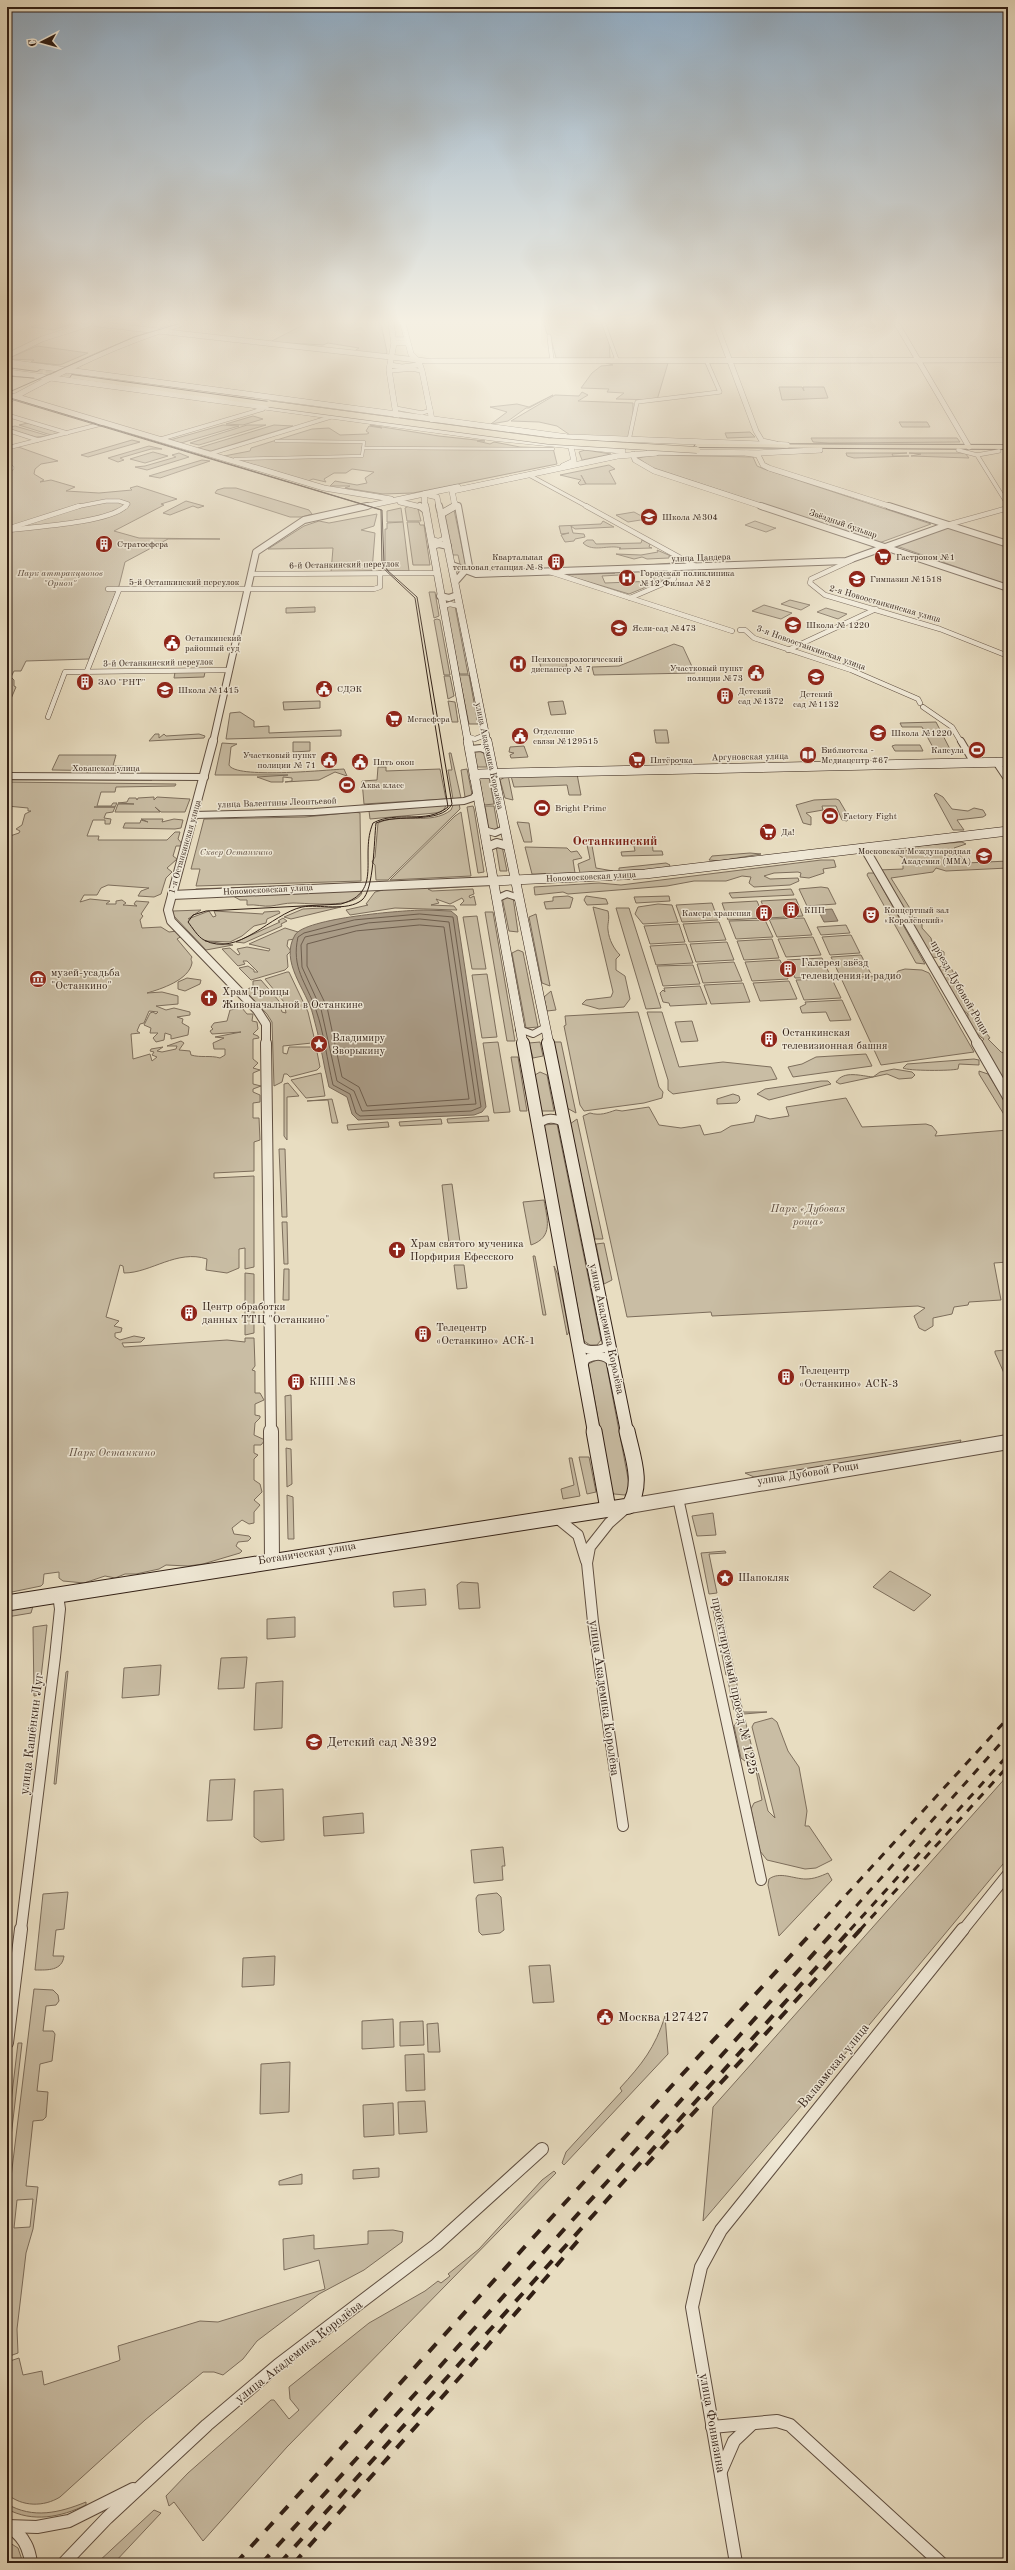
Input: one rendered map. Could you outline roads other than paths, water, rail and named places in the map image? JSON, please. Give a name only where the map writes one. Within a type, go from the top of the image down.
[{"type":"main road","points":[[543,444],[656,453],[741,453],[817,448],[1008,451]]},
{"type":"main road","points":[[424,496],[569,464],[574,459],[571,447],[572,444]]},
{"type":"main road","points":[[583,444],[619,447],[696,448],[1008,447]]},
{"type":"main road","points":[[630,451],[632,444]]},
{"type":"main road","points":[[656,444],[653,448],[657,451],[670,453]]},
{"type":"main road","points":[[776,444],[817,448]]},
{"type":"main road","points":[[441,514],[454,507],[452,491],[617,456],[630,451]]},
{"type":"main road","name":"улица Академика Королёва","points":[[424,496],[425,510],[440,596],[608,1509]]},
{"type":"main road","name":"улица Академика Королёва","points":[[441,514],[544,1028],[565,1124],[637,1480],[635,1497],[629,1506]]},
{"type":"main road","name":"Аргуновская улица","points":[[474,777],[479,774],[493,773],[1008,762]]},
{"type":"main road","name":"Новомосковская улица","points":[[493,881],[645,874],[1008,832]]},
{"type":"main road","name":"улица Дубовой Рощи","points":[[608,1509],[629,1506]]},
{"type":"main road","name":"Ботаническая улица","points":[[7,1603],[272,1560],[608,1509]]},
{"type":"street","points":[[7,448],[23,444]]},
{"type":"street","points":[[173,444],[339,494],[374,500],[377,503],[374,505]]},
{"type":"street","points":[[207,454],[241,444]]},
{"type":"street","points":[[235,459],[362,456],[364,444]]},
{"type":"street","points":[[363,449],[553,449]]},
{"type":"street","points":[[958,450],[977,455],[999,451]]},
{"type":"street","name":"Звёздный бульвар","points":[[630,451],[635,460],[654,471],[1008,588]]},
{"type":"street","points":[[741,453],[758,455],[763,465],[768,468],[1008,544]]},
{"type":"street","points":[[207,454],[337,491],[393,499],[432,495],[452,491]]},
{"type":"street","points":[[947,525],[1008,506],[977,455]]},
{"type":"street","points":[[7,463],[12,468],[7,471]]},
{"type":"street","points":[[529,475],[696,567]]},
{"type":"street","points":[[339,494],[401,502],[420,506],[425,510]]},
{"type":"street","name":"улица Академика Королёва","points":[[432,495],[437,498],[441,514]]},
{"type":"street","name":"1-я Останкинская улица","points":[[272,1560],[265,1020],[170,919],[168,913],[205,777],[258,549],[297,523],[309,519],[415,496]]},
{"type":"street","points":[[290,529],[308,521],[424,496]]},
{"type":"street","points":[[120,500],[128,504],[123,510],[92,519],[7,529],[101,501],[120,500]]},
{"type":"street","points":[[454,502],[458,506],[469,566],[455,582]]},
{"type":"street","points":[[40,519],[26,525],[50,524]]},
{"type":"street","name":"улица Цандера","points":[[452,564],[476,574],[696,567],[854,559],[947,525]]},
{"type":"street","points":[[431,539],[441,540],[446,538]]},
{"type":"street","points":[[432,546],[439,544],[448,546]]},
{"type":"street","name":"2-я Новоостанкинская улица","points":[[854,559],[809,581],[825,595],[876,609],[955,634],[1008,656]]},
{"type":"street","points":[[630,598],[674,579],[669,568]]},
{"type":"street","points":[[550,572],[731,631]]},
{"type":"street","name":"5-й Останкинский переулок","points":[[108,589],[248,590],[374,588],[380,587],[380,573]]},
{"type":"street","name":"6-й Останкинский переулок","points":[[252,574],[436,573]]},
{"type":"street","points":[[461,576],[476,574]]},
{"type":"street","points":[[87,671],[119,590]]},
{"type":"street","points":[[440,596],[449,598],[457,595]]},
{"type":"street","points":[[442,607],[450,604],[459,606]]},
{"type":"street","points":[[788,650],[876,609]]},
{"type":"street","name":"3-я Новоостанкинская улица","points":[[740,630],[745,630],[754,638],[851,670],[918,699],[922,705],[952,727],[974,762]]},
{"type":"street","name":"3-й Останкинский переулок","points":[[48,717],[65,672],[230,670]]},
{"type":"street","points":[[466,736],[475,739],[485,735]]},
{"type":"street","points":[[469,752],[471,749],[478,748],[488,751]]},
{"type":"street","points":[[996,762],[1008,780]]},
{"type":"street","name":"Хованская улица","points":[[7,776],[205,777]]},
{"type":"street","name":"улица Валентины Леонтьевой","points":[[194,815],[314,812],[376,806],[464,801],[473,798],[477,793]]},
{"type":"street","points":[[484,830],[495,833],[502,832],[504,829]]},
{"type":"street","points":[[487,847],[497,843],[508,846]]},
{"type":"street","name":"проезд Дубовой Рощи","points":[[865,849],[1008,1097]]},
{"type":"street","name":"Новомосковская улица","points":[[172,895],[493,881]]},
{"type":"street","points":[[496,899],[507,894],[519,898]]},
{"type":"street","points":[[519,1030],[533,1034],[544,1028]]},
{"type":"street","points":[[537,1126],[541,1121],[550,1119],[559,1120],[565,1124]]},
{"type":"street","points":[[577,1342],[584,1349],[595,1351],[605,1348],[608,1340]]},
{"type":"street","points":[[582,1367],[586,1359],[596,1356],[606,1357],[614,1365]]},
{"type":"street","name":"улица Дубовой Рощи","points":[[629,1506],[678,1498],[744,1484],[1008,1442]]},
{"type":"street","name":"проектируемый проезд № 1225","points":[[678,1498],[761,1880]]},
{"type":"street","name":"улица Академика Королёва","points":[[587,1570],[590,1547],[609,1524],[629,1506]]},
{"type":"street","name":"улица Академика Королёва","points":[[608,1509],[609,1524]]},
{"type":"street","name":"улица Академика Королёва","points":[[556,1517],[578,1535],[587,1570],[593,1622],[623,1826]]},
{"type":"street","name":"улица Кашёнкин Луг","points":[[7,2043],[55,1657],[60,1609],[58,1595]]},
{"type":"street","name":"Валаамская улица","points":[[694,2282],[704,2255],[721,2230],[1008,1874]]},
{"type":"street","name":"улица Академика Королёва","points":[[64,2563],[107,2518],[207,2425],[278,2365],[436,2245],[542,2149]]},
{"type":"street","name":"улица Фонвизина","points":[[694,2282],[692,2307],[736,2563]]},
{"type":"street","points":[[712,2427],[777,2421],[790,2425],[941,2563]]},
{"type":"street","points":[[720,2474],[724,2461],[734,2441],[753,2423]]},
{"type":"street","points":[[8,2527],[42,2526],[69,2521],[144,2483]]},
{"type":"street","points":[[8,2527],[21,2537],[30,2548],[31,2563]]},
{"type":"water","points":[[832,909],[838,921],[824,922],[818,910]]},
{"type":"water","points":[[426,910],[451,911],[457,916],[486,1107],[482,1112],[474,1115],[358,1120],[352,1114],[347,1097],[329,1087],[318,1033],[310,1005],[292,966],[290,955],[291,945],[295,935],[303,929],[317,924],[378,913]]},
{"type":"tram line","points":[[160,444],[381,510],[382,567],[415,598],[448,807],[439,812],[421,817],[382,819],[373,823],[369,835],[368,871],[366,882],[362,891],[354,898],[341,904],[206,911],[193,915],[188,922],[202,939],[217,944],[229,943],[242,939],[290,911],[302,907],[341,907],[356,904],[366,895],[369,886],[374,852],[376,823],[385,820],[429,817],[446,810],[452,804],[417,597],[387,570],[384,564],[382,510],[163,444]]},
{"type":"railway","points":[[814,1930],[1008,1718]]},
{"type":"railway","points":[[835,1930],[1008,1735]]},
{"type":"railway","points":[[850,1930],[1008,1755]]},
{"type":"railway","points":[[860,1930],[1008,1766]]},
{"type":"railway","points":[[236,2563],[815,1929]]},
{"type":"railway","points":[[262,2563],[836,1929]]},
{"type":"railway","points":[[280,2563],[851,1929]]},
{"type":"railway","points":[[646,2165],[861,1929]]},
{"type":"railway","points":[[294,2563],[477,2358],[582,2236]]},
{"type":"place","name":"Школа №304","points":[[649,517]]},
{"type":"place","name":"Стратосфера","points":[[104,544]]},
{"type":"place","name":"Гастроном №1","points":[[883,557]]},
{"type":"place","name":"Квартальная тепловая станция № 8","points":[[556,562]]},
{"type":"place","name":"Городская поликлиника №12 Филиал №2","points":[[627,578]]},
{"type":"place","name":"Гимназия №1518","points":[[857,579]]},
{"type":"place","name":"Школа № 1220","points":[[793,625]]},
{"type":"place","name":"Ясли-сад №473","points":[[619,628]]},
{"type":"place","name":"Останкинский районный суд","points":[[172,643]]},
{"type":"place","name":"Психоневрологический диспансер № 7","points":[[518,664]]},
{"type":"place","name":"Участковый пункт полиции №73","points":[[756,673]]},
{"type":"place","name":"Детский сад №1132","points":[[816,677]]},
{"type":"place","name":"ЗАО \"РНТ\"","points":[[85,682]]},
{"type":"place","name":"СДЭК","points":[[324,689]]},
{"type":"place","name":"Школа №1415","points":[[165,690]]},
{"type":"place","name":"Детский сад №1372","points":[[725,696]]},
{"type":"place","name":"Мегасфера","points":[[394,719]]},
{"type":"place","name":"Школа №1220","points":[[878,733]]},
{"type":"place","name":"Отделение связи №129515","points":[[520,736]]},
{"type":"place","name":"Капсула","points":[[977,750]]},
{"type":"place","name":"Библиотека - Медиацентр #67","points":[[808,755]]},
{"type":"place","name":"Участковый пункт полиции № 71","points":[[329,760]]},
{"type":"place","name":"Пятёрочка","points":[[637,760]]},
{"type":"place","name":"Пять окон","points":[[360,762]]},
{"type":"place","name":"Аква класс","points":[[347,785]]},
{"type":"place","name":"Bright Prime","points":[[542,808]]},
{"type":"place","name":"Factory Fight","points":[[830,816]]},
{"type":"place","name":"Да!","points":[[768,832]]},
{"type":"place","name":"Московская Международная Академия (ММА)","points":[[984,856]]},
{"type":"place","name":"КПП","points":[[791,910]]},
{"type":"place","name":"Камера хранения","points":[[764,913]]},
{"type":"place","name":"Концертный зал «Королёвский»","points":[[871,915]]},
{"type":"place","name":"Галерея звёзд телевидения и радио","points":[[788,969]]},
{"type":"place","name":"музей-усадьба \"Останкино\"","points":[[38,979]]},
{"type":"place","name":"Храм Троицы Живоначальной в Останкине","points":[[209,998]]},
{"type":"place","name":"Останкинская телевизионная башня","points":[[769,1039]]},
{"type":"place","name":"Владимиру Зворыкину","points":[[319,1044]]},
{"type":"place","name":"Храм святого мученика Порфирия Ефесского","points":[[397,1250]]},
{"type":"place","name":"Центр обработки данных ТТЦ \"Останкино\"","points":[[189,1313]]},
{"type":"place","name":"Телецентр «Останкино» АСК-1","points":[[423,1334]]},
{"type":"place","name":"Телецентр «Останкино» АСК-3","points":[[786,1377]]},
{"type":"place","name":"КПП №8","points":[[296,1382]]},
{"type":"place","name":"Шапокляк","points":[[725,1578]]},
{"type":"place","name":"Детский сад №392","points":[[314,1742]]},
{"type":"place","name":"Москва 127427","points":[[605,2017]]},
{"type":"district","name":"Останкинский","points":[[615,841]]},
{"type":"park label","name":"Парк аттракционов \"Орион\"","points":[[60,578]]},
{"type":"park label","name":"Сквер Останкино","points":[[236,852]]},
{"type":"park label","name":"Парк «Дубовая роща»","points":[[808,1215]]},
{"type":"park label","name":"Парк Останкино","points":[[112,1453]]}]
